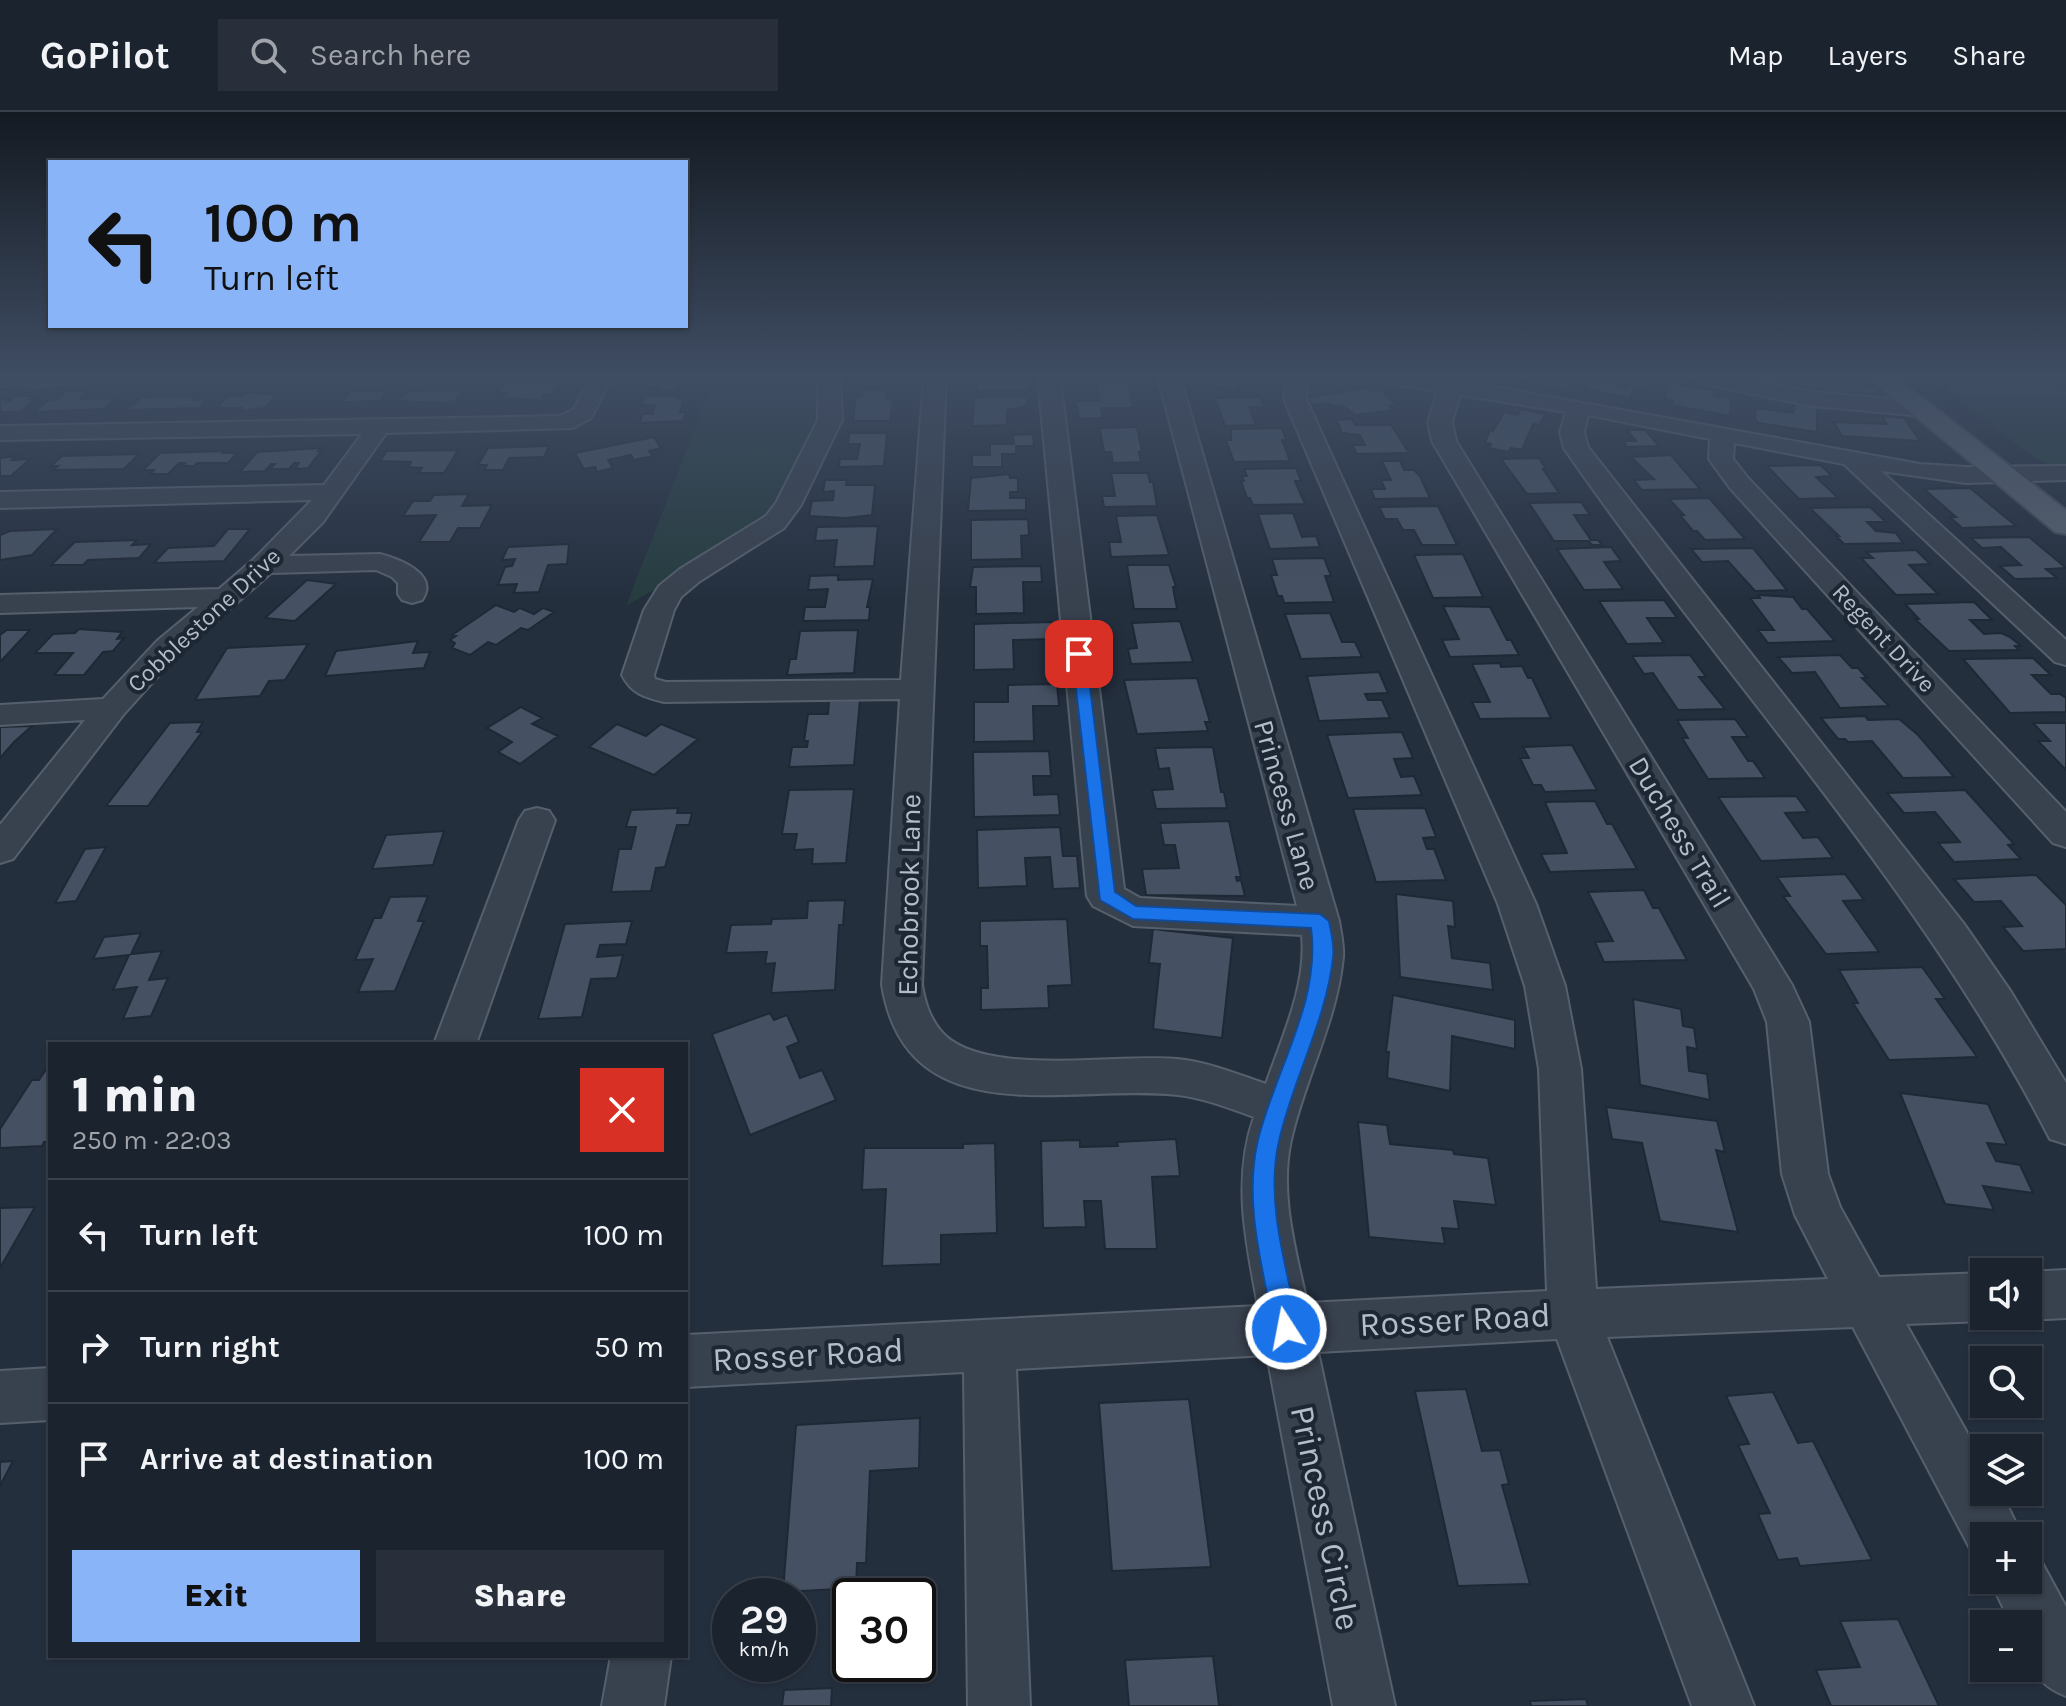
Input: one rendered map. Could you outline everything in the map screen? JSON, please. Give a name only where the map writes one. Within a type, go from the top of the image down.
[{"type":"main road","points":[[1974,451],[2066,525]]},
{"type":"main road","points":[[2021,451],[2053,474],[2066,495]]},
{"type":"street","name":"Cobblestone Drive","points":[[0,850],[112,708],[168,647],[264,565],[314,516],[361,451]]},
{"type":"street","points":[[814,451],[788,505],[775,522],[690,575],[669,592],[659,610],[638,675],[643,685],[664,692],[916,689]]},
{"type":"street","name":"Echobrook Lane","points":[[930,451],[902,985],[908,1016],[926,1044],[950,1062],[975,1074],[1007,1077],[1136,1074],[1180,1077],[1278,1107]]},
{"type":"street","points":[[1057,451],[1106,896],[1133,912],[1320,921]]},
{"type":"street","name":"Princess Lane","points":[[1190,451],[1320,921],[1324,955],[1314,1004],[1268,1141],[1264,1181],[1267,1229],[1286,1329]]},
{"type":"street","points":[[1318,451],[1517,904],[1545,986],[1560,1069],[1573,1314],[1723,1706]]},
{"type":"street","name":"Duchess Trail","points":[[1450,451],[1772,985],[1788,1022],[1805,1174],[1819,1215],[1986,1522]]},
{"type":"street","points":[[1579,451],[1950,934],[1991,991],[2032,1058],[2066,1125]]},
{"type":"street","name":"Regent Drive","points":[[1721,451],[1721,459],[1739,483],[2066,834]]},
{"type":"street","points":[[1815,451],[1920,471],[2053,474]]},
{"type":"street","points":[[1853,459],[2066,656]]},
{"type":"street","points":[[0,500],[332,492]]},
{"type":"street","points":[[264,565],[380,562],[402,571],[412,582],[412,594]]},
{"type":"street","points":[[0,604],[227,597]]},
{"type":"street","points":[[0,715],[112,708]]},
{"type":"street","points":[[456,1042],[537,820]]},
{"type":"street","points":[[2042,1295],[2066,1294]]},
{"type":"street","name":"Rosser Road","points":[[688,1361],[1573,1314],[1970,1298]]},
{"type":"street","name":"Princess Circle","points":[[1286,1329],[1364,1706]]},
{"type":"street","points":[[989,1346],[999,1706]]},
{"type":"street","points":[[0,1397],[48,1394]]},
{"type":"street","points":[[2027,1594],[2066,1666]]},
{"type":"street","points":[[633,1706],[641,1658]]},
{"type":"green space","points":[[686,451],[801,451],[764,526],[626,606]]},
{"type":"green space","points":[[2026,451],[2066,451],[2066,465],[2049,464]]},
{"type":"building","points":[[321,451],[308,468],[295,469],[299,463],[294,463],[289,469],[270,469],[275,464],[271,464],[265,471],[240,472],[257,452]]},
{"type":"building","points":[[387,451],[457,451],[444,473],[419,473],[422,468],[408,467],[411,462],[380,461]]},
{"type":"building","points":[[486,451],[547,451],[544,457],[509,458],[503,470],[484,470],[487,465],[478,465]]},
{"type":"building","points":[[649,451],[653,456],[634,460],[631,455],[608,460],[613,468],[597,472],[595,467],[584,469],[575,453]]},
{"type":"building","points":[[859,451],[885,451],[884,466],[839,467],[840,459],[857,459]]},
{"type":"building","points":[[990,451],[1016,451],[1016,454],[1002,454],[1002,467],[972,467],[972,455],[990,455]]},
{"type":"building","points":[[1142,451],[1139,452],[1141,462],[1113,463],[1111,452],[1104,452]]},
{"type":"building","points":[[1230,451],[1286,451],[1290,461],[1234,462]]},
{"type":"building","points":[[1356,451],[1409,453],[1357,454]]},
{"type":"building","points":[[160,453],[237,453],[228,463],[182,466],[185,463],[179,463],[168,474],[150,474],[154,470],[143,470]]},
{"type":"building","points":[[139,454],[124,469],[53,470],[58,466],[51,466],[62,456]]},
{"type":"building","points":[[1671,455],[1700,489],[1642,490],[1634,480],[1654,479],[1631,457]]},
{"type":"building","points":[[16,456],[12,460],[30,459],[11,476],[0,476],[0,458]]},
{"type":"building","points":[[1539,458],[1559,493],[1527,494],[1501,459]]},
{"type":"building","points":[[1382,461],[1400,461],[1404,470],[1414,470],[1430,498],[1375,499],[1371,489],[1385,489],[1381,480],[1391,480]]},
{"type":"building","points":[[1820,465],[1832,476],[1816,477],[1838,498],[1799,499],[1767,466]]},
{"type":"building","points":[[1296,468],[1301,481],[1295,481],[1305,504],[1253,505],[1247,498],[1241,481],[1244,481],[1242,476],[1247,476],[1244,469]]},
{"type":"building","points":[[1111,473],[1148,473],[1150,482],[1153,482],[1157,506],[1104,507],[1102,496],[1115,496]]},
{"type":"building","points":[[1009,474],[1010,478],[1018,478],[1018,492],[1010,492],[1010,498],[1026,498],[1026,510],[968,511],[971,478]]},
{"type":"building","points":[[825,480],[847,480],[846,485],[875,485],[872,515],[846,518],[809,516],[812,501],[833,500],[834,491],[823,492]]},
{"type":"building","points":[[1970,488],[2016,526],[1962,528],[1950,517],[1956,517],[1924,489]]},
{"type":"building","points":[[469,494],[462,506],[492,505],[480,528],[458,528],[450,542],[419,542],[436,515],[403,516],[413,501],[430,501],[434,495]]},
{"type":"building","points":[[1709,498],[1745,539],[1705,540],[1693,531],[1669,499]]},
{"type":"building","points":[[1581,502],[1590,515],[1574,515],[1591,540],[1598,540],[1602,545],[1592,545],[1589,541],[1554,541],[1529,503]]},
{"type":"building","points":[[1438,506],[1457,545],[1422,545],[1414,530],[1403,530],[1397,519],[1385,519],[1379,507]]},
{"type":"building","points":[[1870,507],[1886,522],[1867,522],[1876,531],[1896,533],[1903,543],[1844,544],[1810,508]]},
{"type":"building","points":[[1293,513],[1302,537],[1316,536],[1320,547],[1270,549],[1258,514]]},
{"type":"building","points":[[1157,515],[1169,555],[1111,557],[1109,542],[1121,542],[1116,516]]},
{"type":"building","points":[[1028,519],[1029,535],[1021,536],[1022,559],[971,560],[971,520]]},
{"type":"building","points":[[878,526],[874,566],[834,567],[837,540],[815,541],[817,527]]},
{"type":"building","points":[[57,529],[32,555],[0,560],[0,535],[10,531]]},
{"type":"building","points":[[228,529],[250,529],[224,561],[154,563],[168,548],[214,546]]},
{"type":"building","points":[[2029,537],[2066,568],[2046,569],[2057,578],[2015,579],[2000,566],[2021,565],[2001,547],[1982,548],[1971,538]]},
{"type":"building","points":[[137,540],[132,545],[151,544],[139,558],[88,560],[83,565],[51,565],[75,542]]},
{"type":"building","points":[[569,544],[567,564],[548,565],[539,592],[514,593],[517,584],[498,585],[505,567],[512,566],[515,559],[502,560],[508,547]]},
{"type":"building","points":[[1611,547],[1621,561],[1604,562],[1623,589],[1584,590],[1557,549]]},
{"type":"building","points":[[1753,548],[1787,590],[1755,591],[1728,561],[1702,562],[1691,549]]},
{"type":"building","points":[[1916,550],[1930,564],[1909,565],[1938,594],[1896,595],[1861,558],[1873,558],[1866,552]]},
{"type":"building","points":[[1463,554],[1483,597],[1433,598],[1414,555]]},
{"type":"building","points":[[1324,558],[1331,576],[1325,576],[1334,602],[1284,603],[1282,596],[1278,596],[1271,575],[1277,575],[1272,559]]},
{"type":"building","points":[[1127,565],[1169,565],[1176,587],[1173,587],[1177,609],[1134,609]]},
{"type":"building","points":[[1041,566],[1042,582],[1023,582],[1024,613],[976,614],[976,587],[970,587],[973,567]]},
{"type":"building","points":[[838,575],[838,580],[873,579],[867,607],[870,607],[869,620],[803,621],[805,607],[825,607],[828,589],[808,590],[810,576]]},
{"type":"building","points":[[307,580],[336,584],[295,621],[265,618]]},
{"type":"building","points":[[1758,595],[1793,597],[1835,641],[1768,643],[1758,630],[1774,630],[1750,598],[1760,598]]},
{"type":"building","points":[[1664,600],[1677,618],[1647,618],[1664,643],[1627,644],[1599,601]]},
{"type":"building","points":[[1974,602],[1992,620],[1970,620],[1984,634],[2001,633],[2010,637],[2021,646],[2015,646],[2019,650],[1949,651],[1915,619],[1919,619],[1905,604]]},
{"type":"building","points":[[496,605],[514,612],[520,608],[534,614],[543,608],[554,612],[528,630],[521,628],[496,645],[488,642],[470,655],[452,648],[455,643],[450,640],[456,636],[452,635]]},
{"type":"building","points":[[1443,606],[1490,607],[1507,640],[1511,640],[1519,655],[1450,657],[1442,640],[1459,639]]},
{"type":"building","points":[[1330,613],[1342,642],[1355,642],[1362,657],[1301,659],[1285,614]]},
{"type":"building","points":[[1180,621],[1193,662],[1131,664],[1128,649],[1137,648],[1132,623]]},
{"type":"building","points":[[1052,622],[1054,639],[1013,640],[1014,669],[974,670],[974,624]]},
{"type":"building","points":[[79,629],[122,632],[117,639],[124,638],[113,651],[103,652],[84,675],[54,675],[73,653],[35,653],[53,634],[75,633]]},
{"type":"building","points":[[7,630],[30,630],[0,662],[0,635]]},
{"type":"building","points":[[858,630],[854,673],[787,675],[790,659],[796,659],[800,631]]},
{"type":"building","points":[[418,641],[413,653],[430,652],[424,668],[325,676],[336,651]]},
{"type":"building","points":[[308,644],[285,680],[269,681],[260,696],[195,700],[227,648]]},
{"type":"building","points":[[1690,655],[1706,677],[1699,677],[1725,709],[1678,710],[1653,673],[1644,674],[1632,656]]},
{"type":"building","points":[[1840,655],[1852,668],[1858,668],[1867,678],[1862,678],[1889,706],[1840,708],[1815,672],[1792,673],[1778,657]]},
{"type":"building","points":[[2033,658],[2051,675],[2032,675],[2051,694],[2066,698],[2066,712],[2010,713],[1963,659]]},
{"type":"building","points":[[1500,663],[1501,667],[1522,666],[1528,678],[1532,678],[1551,718],[1480,719],[1472,702],[1490,702],[1472,664]]},
{"type":"building","points":[[1379,672],[1388,693],[1365,694],[1368,700],[1382,700],[1390,718],[1319,721],[1307,676]]},
{"type":"building","points":[[1197,678],[1210,722],[1205,722],[1208,731],[1137,734],[1124,680]]},
{"type":"building","points":[[1057,684],[1059,706],[1033,706],[1034,741],[974,742],[974,702],[1008,702],[1008,685]]},
{"type":"building","points":[[860,700],[854,765],[789,767],[792,747],[807,747],[808,741],[804,741],[808,714],[828,714],[829,701]]},
{"type":"building","points":[[521,707],[542,718],[532,724],[558,736],[520,764],[498,752],[512,742],[487,728]]},
{"type":"building","points":[[1865,716],[1868,720],[1899,719],[1918,735],[1954,777],[1903,778],[1872,741],[1848,742],[1838,739],[1821,718]]},
{"type":"building","points":[[1735,719],[1748,737],[1732,737],[1748,761],[1753,761],[1765,778],[1708,779],[1682,738],[1688,738],[1677,720]]},
{"type":"building","points":[[203,722],[197,732],[202,732],[148,806],[106,806],[170,723]]},
{"type":"building","points":[[2033,723],[2066,723],[2066,770],[2038,741],[2050,741]]},
{"type":"building","points":[[617,724],[646,736],[661,724],[698,739],[654,775],[589,747]]},
{"type":"building","points":[[32,726],[14,742],[0,758],[0,727]]},
{"type":"building","points":[[1402,732],[1413,758],[1394,759],[1401,777],[1414,776],[1422,795],[1348,798],[1327,735]]},
{"type":"building","points":[[1572,745],[1597,790],[1545,792],[1541,785],[1533,785],[1520,758],[1529,758],[1523,747]]},
{"type":"building","points":[[1213,747],[1227,808],[1156,809],[1152,790],[1173,789],[1169,768],[1159,769],[1155,748]]},
{"type":"building","points":[[1049,751],[1051,776],[1033,776],[1034,795],[1058,794],[1060,815],[974,817],[973,752]]},
{"type":"building","points":[[854,789],[846,863],[812,864],[813,849],[794,850],[797,834],[782,834],[789,790]]},
{"type":"building","points":[[1965,790],[2014,844],[2008,845],[2021,859],[1954,862],[1938,843],[1960,842],[1935,812],[1904,813],[1887,793]]},
{"type":"building","points":[[1796,796],[1808,812],[1785,813],[1803,838],[1818,837],[1833,858],[1761,861],[1718,797]]},
{"type":"building","points":[[1595,801],[1637,869],[1550,872],[1541,854],[1567,853],[1545,802]]},
{"type":"building","points":[[678,808],[677,813],[692,813],[689,825],[677,825],[665,867],[656,868],[651,891],[611,892],[619,849],[631,849],[636,827],[626,827],[631,810]]},
{"type":"building","points":[[1425,808],[1436,837],[1423,838],[1427,849],[1434,849],[1446,880],[1376,882],[1353,809]]},
{"type":"building","points":[[1229,821],[1241,877],[1236,877],[1237,881],[1241,880],[1245,896],[1146,895],[1142,869],[1179,868],[1175,845],[1164,845],[1160,823]]},
{"type":"building","points":[[1060,827],[1063,856],[1077,856],[1080,888],[1053,889],[1050,857],[1025,858],[1027,886],[978,888],[977,830]]},
{"type":"building","points":[[444,831],[433,865],[372,869],[386,835]]},
{"type":"building","points":[[106,847],[76,901],[55,903],[85,849]]},
{"type":"building","points":[[1845,874],[1864,900],[1843,901],[1879,952],[1826,954],[1783,896],[1790,896],[1777,877]]},
{"type":"building","points":[[2036,875],[2066,905],[2066,949],[2023,951],[2003,927],[2022,926],[2001,901],[1974,902],[1954,879]]},
{"type":"building","points":[[1644,890],[1653,908],[1659,908],[1687,960],[1604,962],[1595,942],[1613,941],[1588,892]]},
{"type":"building","points":[[1396,894],[1453,901],[1455,927],[1448,926],[1452,958],[1490,963],[1493,990],[1400,977]]},
{"type":"building","points":[[428,896],[418,921],[424,921],[395,991],[358,992],[373,959],[355,960],[374,918],[381,918],[390,897]]},
{"type":"building","points":[[845,900],[843,925],[839,925],[835,990],[771,993],[775,963],[765,964],[767,952],[726,953],[731,925],[771,924],[772,919],[807,918],[808,901]]},
{"type":"building","points":[[1067,919],[1072,985],[1048,986],[1049,1008],[981,1010],[981,988],[988,988],[987,946],[980,946],[980,921]]},
{"type":"building","points":[[632,921],[626,944],[600,945],[597,957],[623,955],[617,978],[591,979],[582,1017],[538,1019],[565,924]]},
{"type":"building","points":[[1153,929],[1233,938],[1222,1038],[1153,1029],[1160,964],[1149,963]]},
{"type":"building","points":[[141,933],[131,954],[162,951],[149,980],[168,978],[151,1016],[123,1019],[137,987],[113,990],[129,955],[93,959],[104,937]]},
{"type":"building","points":[[1922,967],[1945,999],[1936,999],[1977,1057],[1889,1060],[1853,1003],[1858,1003],[1839,970]]},
{"type":"building","points":[[1393,995],[1515,1020],[1515,1049],[1452,1036],[1450,1091],[1387,1078],[1389,1052],[1386,1052]]},
{"type":"building","points":[[1633,999],[1681,1009],[1683,1026],[1694,1028],[1697,1049],[1687,1047],[1689,1071],[1707,1074],[1710,1100],[1640,1085]]},
{"type":"building","points":[[770,1013],[774,1020],[787,1015],[799,1042],[787,1047],[800,1078],[822,1070],[836,1100],[750,1135],[712,1034]]},
{"type":"building","points":[[48,1066],[48,1142],[42,1146],[0,1148],[0,1129],[32,1080],[39,1080]]},
{"type":"building","points":[[1900,1093],[1988,1104],[2007,1145],[1987,1143],[1996,1161],[2020,1165],[2033,1193],[1983,1186],[1994,1210],[1945,1204]]},
{"type":"building","points":[[1606,1107],[1717,1121],[1725,1152],[1716,1150],[1738,1232],[1660,1221],[1642,1143],[1612,1139]]},
{"type":"building","points":[[1358,1122],[1387,1125],[1390,1144],[1453,1150],[1454,1154],[1488,1158],[1496,1205],[1454,1201],[1459,1229],[1442,1228],[1445,1244],[1369,1237]]},
{"type":"building","points":[[1176,1139],[1180,1176],[1152,1177],[1157,1249],[1105,1249],[1101,1201],[1084,1201],[1086,1227],[1043,1228],[1041,1141],[1080,1140],[1080,1147]]},
{"type":"building","points":[[995,1143],[997,1233],[941,1235],[941,1264],[882,1266],[886,1189],[862,1190],[864,1148],[963,1148],[963,1144]]},
{"type":"building","points":[[35,1207],[0,1268],[0,1208]]},
{"type":"building","points":[[1466,1389],[1482,1451],[1500,1450],[1509,1484],[1502,1485],[1530,1584],[1458,1586],[1415,1391]]},
{"type":"building","points":[[1773,1392],[1798,1443],[1813,1441],[1872,1560],[1800,1566],[1797,1558],[1778,1560],[1758,1514],[1770,1513],[1738,1445],[1749,1444],[1726,1396]]},
{"type":"building","points":[[1189,1399],[1211,1567],[1112,1571],[1099,1403]]},
{"type":"building","points":[[920,1418],[919,1468],[870,1471],[866,1563],[857,1563],[856,1578],[832,1578],[832,1589],[816,1590],[816,1578],[784,1578],[796,1425]]},
{"type":"building","points":[[13,1461],[0,1486],[0,1462]]},
{"type":"building","points":[[1898,1619],[1939,1706],[1831,1706],[1816,1670],[1860,1667],[1840,1621]]},
{"type":"building","points":[[1213,1656],[1219,1705],[1232,1706],[1129,1706],[1125,1660]]},
{"type":"building","points":[[832,1688],[831,1706],[782,1706],[784,1690]]},
{"type":"building","points":[[1586,1699],[1588,1706],[1531,1706],[1530,1701]]},
{"type":"route","points":[[1079,654],[1106,896],[1133,912],[1320,921],[1324,955],[1314,1004],[1268,1141],[1264,1181],[1267,1229],[1286,1329]]}]
